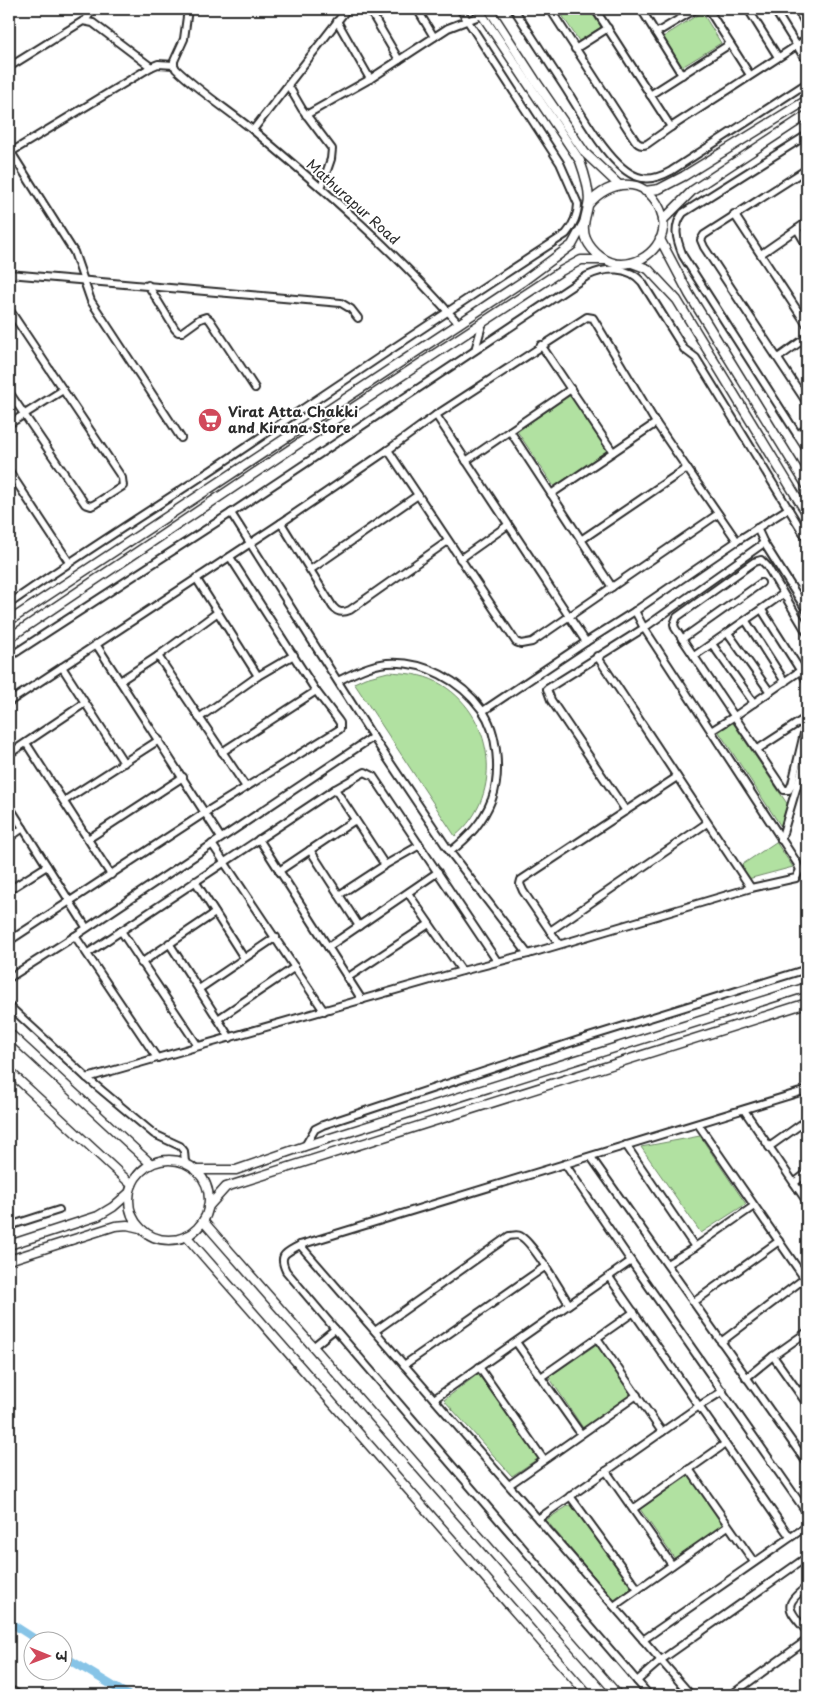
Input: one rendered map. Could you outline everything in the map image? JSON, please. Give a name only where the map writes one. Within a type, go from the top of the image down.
[{"type":"street","points":[[85,21],[93,9]]},
{"type":"street","points":[[181,438],[91,301],[74,252],[11,156],[151,67],[158,64],[174,65],[175,56],[184,39],[188,9]]},
{"type":"street","points":[[253,130],[348,9]]},
{"type":"street","points":[[369,9],[399,60]]},
{"type":"street","points":[[417,9],[434,37]]},
{"type":"street","points":[[9,604],[69,562],[566,234],[573,224],[578,210],[576,199],[560,163],[460,9]]},
{"type":"street","points":[[489,9],[585,153],[619,185]]},
{"type":"street","points":[[514,9],[609,154],[631,174],[641,178],[653,177],[671,171],[807,83]]},
{"type":"street","points":[[550,9],[637,143],[648,144],[671,127],[807,39]]},
{"type":"street","points":[[595,9],[671,127]]},
{"type":"street","points":[[641,9],[682,74]]},
{"type":"street","points":[[656,33],[696,9]]},
{"type":"street","points":[[708,9],[750,75]]},
{"type":"street","points":[[748,9],[778,57]]},
{"type":"street","points":[[774,9],[807,62]]},
{"type":"street","points":[[797,9],[807,26]]},
{"type":"street","points":[[9,621],[522,282],[572,245],[584,223],[589,204],[585,176],[580,161],[480,12],[468,21],[448,28],[370,79],[306,115]]},
{"type":"street","points":[[9,67],[80,22],[85,21],[93,23],[151,67]]},
{"type":"street","points":[[338,21],[370,79]]},
{"type":"street","points":[[575,49],[608,28]]},
{"type":"street","points":[[650,95],[730,44]]},
{"type":"street","name":"Mathurapur Road","points":[[174,65],[180,72],[253,130],[321,188],[408,269],[460,324]]},
{"type":"street","points":[[288,85],[306,115],[332,149],[331,159],[321,188]]},
{"type":"street","points":[[645,191],[659,189],[684,176],[807,100]]},
{"type":"street","points":[[663,220],[693,190],[807,115]]},
{"type":"street","points":[[807,135],[683,214],[677,221],[676,227],[677,239],[683,256],[807,450]]},
{"type":"street","points":[[807,168],[734,214],[702,237],[702,244],[807,403]]},
{"type":"street","points":[[9,638],[561,271],[581,260],[605,260],[618,264],[632,263],[644,258],[654,250],[660,239],[663,220],[660,209],[654,199],[645,191],[633,186],[619,185],[607,188],[589,204]]},
{"type":"street","points":[[734,214],[807,325]]},
{"type":"street","points":[[761,254],[807,222]]},
{"type":"street","points":[[584,223],[586,238],[593,250],[605,260]]},
{"type":"street","points":[[797,229],[807,246]]},
{"type":"street","points":[[660,239],[689,294],[807,486]]},
{"type":"street","points":[[632,263],[648,269],[677,300],[807,514]]},
{"type":"street","points":[[9,657],[232,513],[475,350],[597,271],[627,271],[636,274],[684,349],[696,358],[807,539]]},
{"type":"street","points":[[9,274],[341,303],[358,318]]},
{"type":"street","points":[[148,285],[174,329],[178,332],[182,332],[200,319],[206,318],[210,320],[255,388]]},
{"type":"street","points":[[9,309],[122,478],[123,486],[95,504],[88,506],[82,500],[9,392]]},
{"type":"street","points":[[9,702],[250,544],[436,415],[587,317],[593,318],[656,423],[737,541]]},
{"type":"street","points":[[475,350],[483,322]]},
{"type":"street","points":[[778,358],[807,337]]},
{"type":"street","points":[[541,346],[614,452]]},
{"type":"street","points":[[466,461],[571,389]]},
{"type":"street","points":[[9,424],[63,390]]},
{"type":"street","points":[[436,415],[586,642]]},
{"type":"street","points":[[551,494],[656,423]]},
{"type":"street","points":[[797,435],[807,428]]},
{"type":"street","points":[[510,431],[612,587]]},
{"type":"street","points":[[388,450],[516,642],[521,644],[532,642],[718,514]]},
{"type":"street","points":[[581,540],[687,468]]},
{"type":"street","points":[[9,471],[69,562]]},
{"type":"street","points":[[310,570],[418,495]]},
{"type":"street","points":[[483,711],[789,508]]},
{"type":"street","points":[[232,513],[373,737],[450,852],[528,954]]},
{"type":"street","points":[[281,523],[333,607],[336,611],[344,613],[448,541]]},
{"type":"street","points":[[460,559],[508,525]]},
{"type":"street","points":[[757,528],[764,543],[807,611]]},
{"type":"street","points":[[626,811],[551,700],[547,692],[550,686],[644,628],[764,543]]},
{"type":"street","points":[[9,941],[206,812],[340,729],[340,723],[316,691],[230,557]]},
{"type":"street","points":[[807,632],[767,566],[761,560],[758,560],[675,620],[675,628],[682,639],[784,790],[789,790],[792,784],[807,721]]},
{"type":"street","points":[[196,578],[258,676]]},
{"type":"street","points":[[682,639],[761,583]]},
{"type":"street","points":[[694,656],[783,594]]},
{"type":"street","points":[[762,610],[804,668],[807,682]]},
{"type":"street","points":[[87,1078],[528,954],[751,888],[796,878],[800,870],[634,611]]},
{"type":"street","points":[[120,681],[218,612]]},
{"type":"street","points":[[746,621],[785,682]]},
{"type":"street","points":[[728,633],[770,692]]},
{"type":"street","points":[[96,644],[221,838]]},
{"type":"street","points":[[712,644],[754,703]]},
{"type":"street","points":[[199,718],[258,676],[294,655]]},
{"type":"street","points":[[158,656],[246,788]]},
{"type":"street","points":[[597,656],[751,888]]},
{"type":"street","points":[[338,681],[361,669],[388,663],[415,665],[440,673],[463,688],[483,711],[491,730],[496,752],[497,775],[492,798],[478,825],[468,837],[450,852]]},
{"type":"street","points":[[62,667],[124,763]]},
{"type":"street","points":[[711,731],[804,668]]},
{"type":"street","points":[[222,752],[316,691]]},
{"type":"street","points":[[9,754],[85,703]]},
{"type":"street","points":[[758,749],[807,717]]},
{"type":"street","points":[[10,975],[75,936],[373,737]]},
{"type":"street","points":[[64,801],[159,740]]},
{"type":"street","points":[[26,743],[111,875]]},
{"type":"street","points":[[781,840],[807,752]]},
{"type":"street","points":[[88,953],[335,789],[361,774],[369,773],[373,776],[420,845],[497,962]]},
{"type":"street","points":[[88,839],[183,777]]},
{"type":"street","points":[[559,944],[523,891],[520,884],[521,880],[677,777]]},
{"type":"street","points":[[335,789],[385,865]]},
{"type":"street","points":[[9,806],[86,927]]},
{"type":"street","points":[[279,870],[355,820]]},
{"type":"street","points":[[550,932],[707,823]]},
{"type":"street","points":[[9,838],[23,828]]},
{"type":"street","points":[[259,839],[362,1000]]},
{"type":"street","points":[[212,844],[324,1011]]},
{"type":"street","points":[[339,895],[420,845]]},
{"type":"street","points":[[310,850],[359,926]]},
{"type":"street","points":[[9,890],[47,866]]},
{"type":"street","points":[[328,947],[438,872]]},
{"type":"street","points":[[195,881],[244,958]]},
{"type":"street","points":[[408,893],[462,971]]},
{"type":"street","points":[[141,963],[215,913]]},
{"type":"street","points":[[347,978],[429,924]]},
{"type":"street","points":[[121,931],[198,1046]]},
{"type":"street","points":[[75,936],[156,1058]]},
{"type":"street","points":[[199,989],[276,937]]},
{"type":"street","points":[[169,943],[230,1038]]},
{"type":"street","points":[[218,1019],[295,967]]},
{"type":"street","points":[[305,1146],[315,1129],[323,1125],[579,1040],[807,969]]},
{"type":"street","points":[[195,1170],[236,1170],[305,1146],[807,987]]},
{"type":"street","points":[[9,1071],[130,1189],[129,1206],[133,1218],[140,1228],[161,1240],[174,1240],[196,1230],[203,1221],[208,1207],[226,1187],[807,1003]]},
{"type":"street","points":[[9,1006],[87,1078],[154,1134],[180,1146],[184,1151],[185,1163]]},
{"type":"street","points":[[9,1033],[151,1164]]},
{"type":"street","points":[[649,1695],[334,1329],[286,1271],[282,1262],[285,1254],[300,1245],[807,1090]]},
{"type":"street","points":[[744,1110],[807,1202]]},
{"type":"street","points":[[769,1147],[807,1120]]},
{"type":"street","points":[[698,1124],[806,1280],[721,1342]]},
{"type":"street","points":[[626,1146],[696,1247]]},
{"type":"street","points":[[591,1157],[807,1463]]},
{"type":"street","points":[[9,1245],[98,1216],[112,1207],[130,1189],[136,1177],[151,1164],[168,1160],[185,1163],[195,1170],[206,1187],[208,1207]]},
{"type":"street","points":[[565,1164],[807,1513]]},
{"type":"street","points":[[794,1182],[807,1173]]},
{"type":"street","points":[[667,1264],[696,1247],[754,1206]]},
{"type":"street","points":[[9,1226],[59,1210]]},
{"type":"street","points":[[203,1221],[618,1695]]},
{"type":"street","points":[[9,1260],[115,1226],[127,1225],[140,1228]]},
{"type":"street","points":[[375,1331],[509,1236],[515,1235],[522,1237],[546,1266],[569,1304]]},
{"type":"street","points":[[186,1236],[588,1695]]},
{"type":"street","points":[[694,1302],[779,1241]]},
{"type":"street","points":[[300,1245],[692,1695]]},
{"type":"street","points":[[434,1399],[631,1261]]},
{"type":"street","points":[[404,1365],[546,1266]]},
{"type":"street","points":[[609,1277],[790,1537]]},
{"type":"street","points":[[541,1377],[634,1312]]},
{"type":"street","points":[[314,1346],[334,1329]]},
{"type":"street","points":[[746,1378],[807,1332]]},
{"type":"street","points":[[597,1338],[662,1432]]},
{"type":"street","points":[[516,1342],[581,1434]]},
{"type":"street","points":[[773,1356],[807,1404]]},
{"type":"street","points":[[479,1367],[544,1460]]},
{"type":"street","points":[[798,1392],[807,1386]]},
{"type":"street","points":[[538,1518],[723,1391]]},
{"type":"street","points":[[509,1485],[637,1395]]},
{"type":"street","points":[[632,1509],[725,1444]]},
{"type":"street","points":[[689,1469],[754,1562]]},
{"type":"street","points":[[606,1471],[672,1565]]},
{"type":"street","points":[[570,1496],[638,1589]]},
{"type":"street","points":[[614,1606],[728,1526]]},
{"type":"street","points":[[643,1640],[807,1526]]},
{"type":"street","points":[[636,1681],[661,1660],[807,1559]]},
{"type":"street","points":[[807,1587],[791,1600],[790,1605],[791,1611],[807,1632]]},
{"type":"street","points":[[730,1695],[807,1640]]},
{"type":"street","points":[[9,1689],[18,1695]]},
{"type":"green space","points":[[558,9],[589,9],[601,27],[579,41]]},
{"type":"green space","points":[[702,12],[721,43],[682,67],[663,37]]},
{"type":"green space","points":[[571,395],[609,450],[555,488],[517,431]]},
{"type":"green space","points":[[388,672],[407,673],[437,682],[456,696],[471,713],[481,733],[486,755],[487,777],[482,799],[471,819],[455,836],[354,683]]},
{"type":"green space","points":[[731,720],[788,805],[782,828],[717,729]]},
{"type":"green space","points":[[776,842],[793,867],[748,879],[740,866]]},
{"type":"green space","points":[[700,1136],[746,1204],[701,1233],[641,1147]]},
{"type":"green space","points":[[597,1344],[632,1394],[583,1428],[549,1377]]},
{"type":"green space","points":[[478,1374],[539,1458],[512,1476],[444,1400]]},
{"type":"green space","points":[[690,1475],[724,1526],[675,1559],[640,1509]]},
{"type":"green space","points":[[571,1504],[633,1587],[614,1600],[546,1520]]},
{"type":"waterway","points":[[9,1622],[24,1632]]},
{"type":"waterway","points":[[72,1661],[128,1695]]},
{"type":"place","name":"Virat Atta Chakki and Kirana Store","points":[[210,420]]}]
